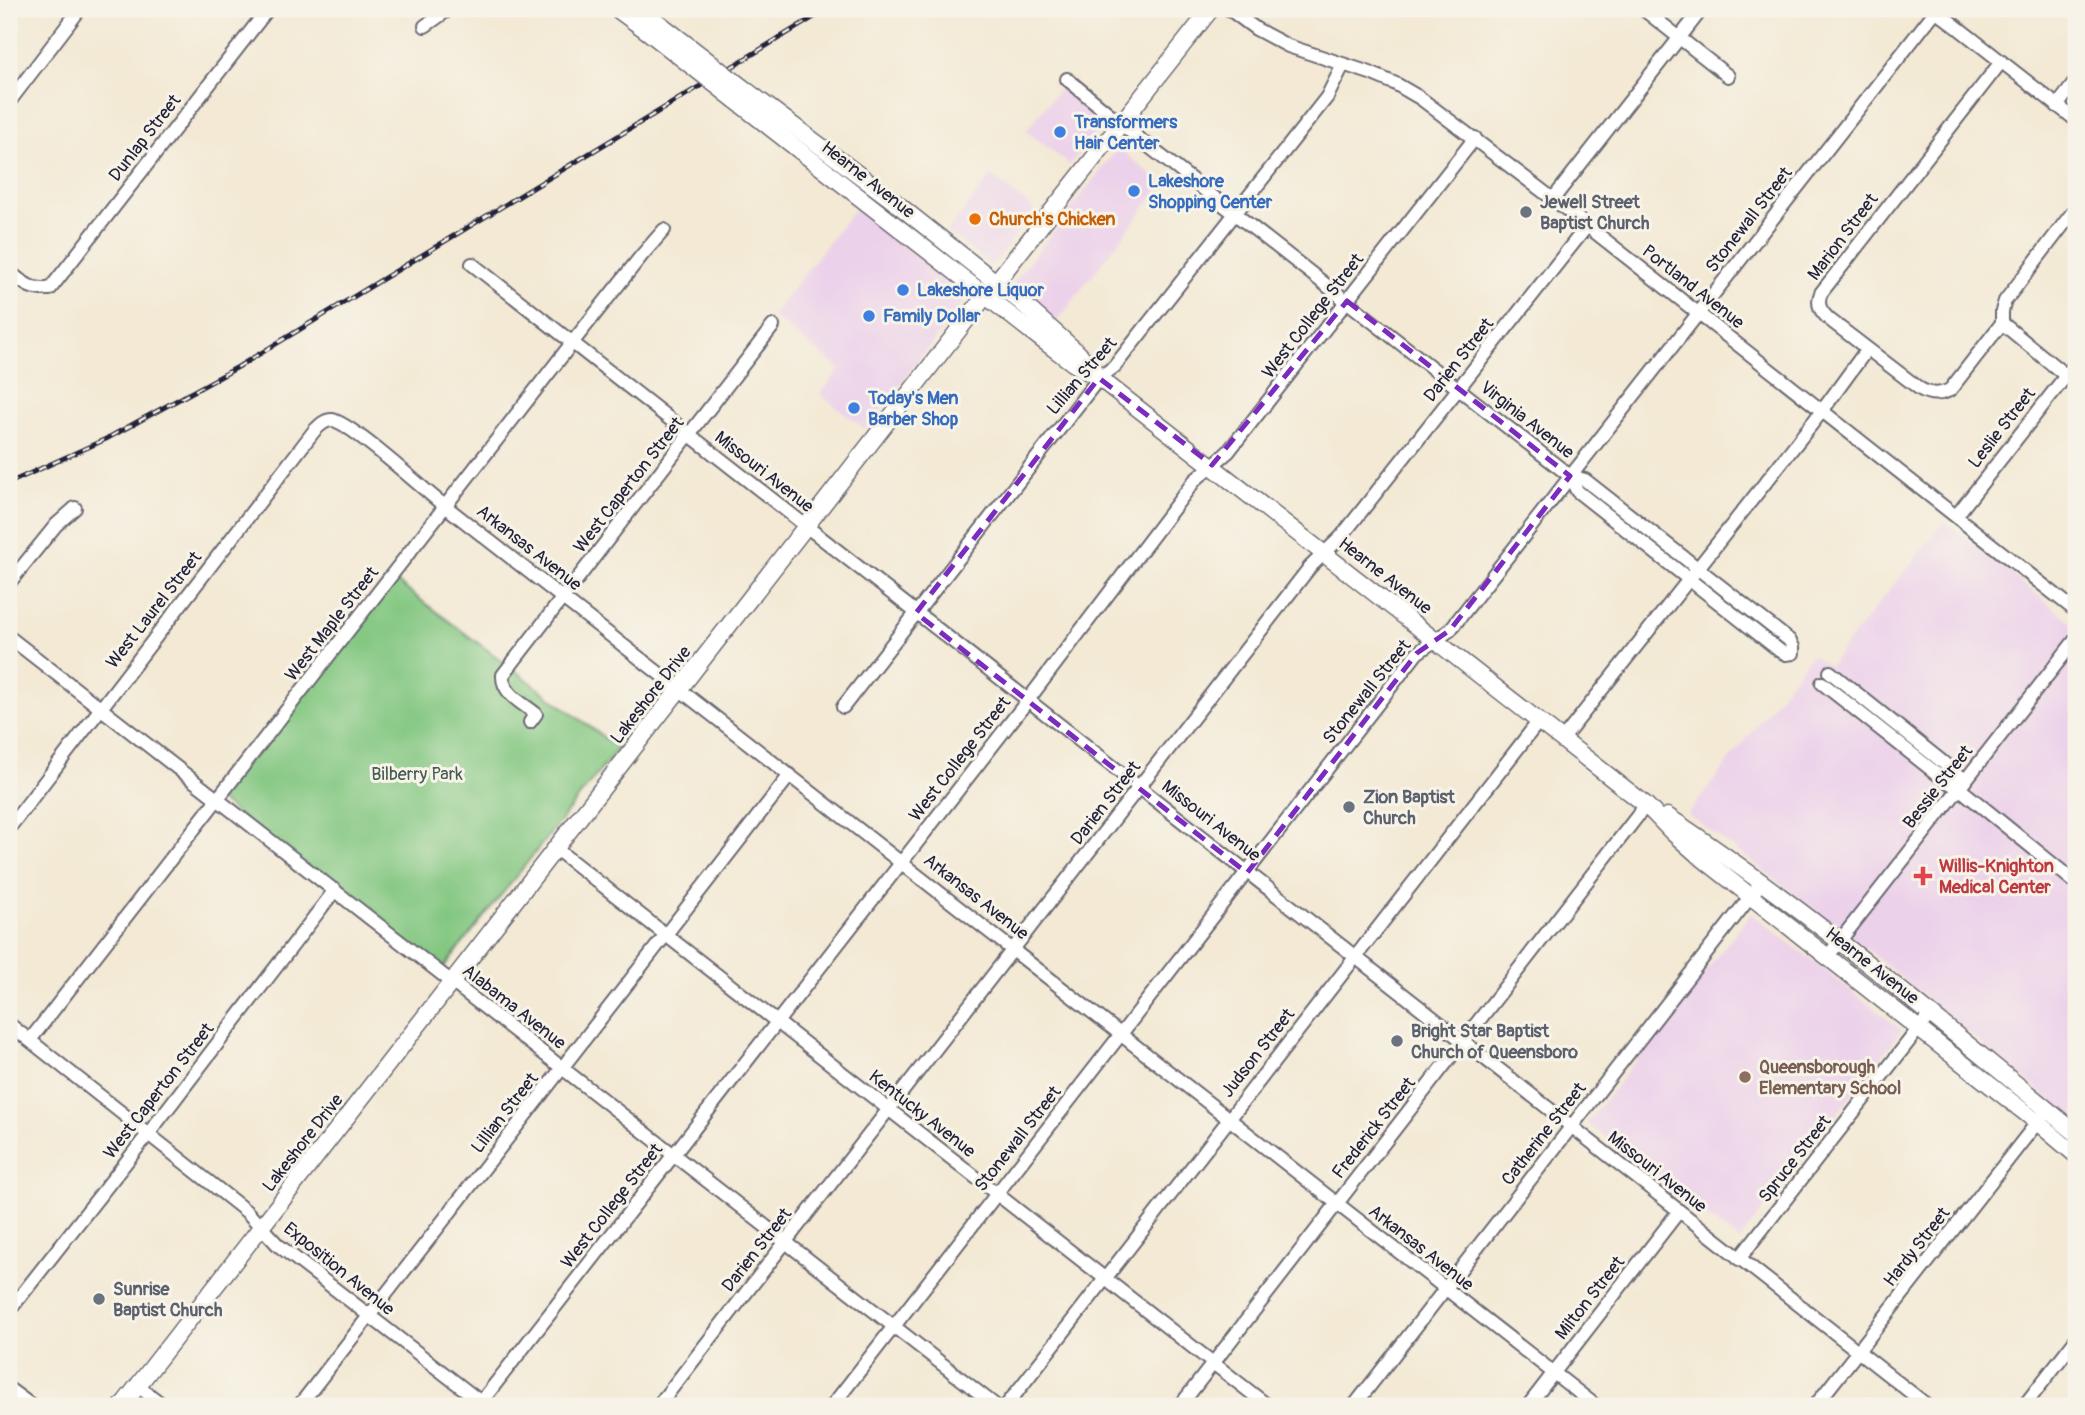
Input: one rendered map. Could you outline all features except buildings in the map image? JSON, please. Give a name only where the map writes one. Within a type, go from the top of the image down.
[{"type":"main road","name":"Hearne Avenue","points":[[617,9],[653,27],[741,95],[887,196],[996,282],[1077,352],[1100,378]]},
{"type":"main road","name":"Hearne Avenue","points":[[641,9],[653,27]]},
{"type":"main road","name":"Lakeshore Drive","points":[[122,1406],[1211,9]]},
{"type":"main road","name":"Hearne Avenue","points":[[741,95],[874,211],[1073,363],[1100,378],[1212,465],[1646,805],[1672,832],[1997,1090],[2076,1133]]},
{"type":"main road","points":[[874,211],[887,196]]},
{"type":"main road","name":"Hearne Avenue","points":[[1646,805],[1698,837],[1761,883],[2008,1076],[2076,1155]]},
{"type":"main road","points":[[1997,1090],[2008,1076]]},
{"type":"street","points":[[9,102],[80,9]]},
{"type":"street","name":"Dunlap Street","points":[[9,272],[29,287],[50,289],[268,9]]},
{"type":"street","points":[[425,26],[449,9]]},
{"type":"street","name":"Portland Avenue","points":[[1229,9],[1271,38],[1310,55],[1370,73],[1420,98],[1475,138],[2076,611]]},
{"type":"street","points":[[1643,9],[1728,76]]},
{"type":"street","points":[[1553,199],[1702,9]]},
{"type":"street","points":[[1936,9],[2076,120]]},
{"type":"street","name":"Stonewall Street","points":[[832,1406],[1417,653],[1450,630],[1936,9]]},
{"type":"street","name":"Marion Street","points":[[2001,62],[1818,300],[1822,313],[1830,320],[1930,394],[1951,390],[2002,323]]},
{"type":"street","name":"Lillian Street","points":[[843,707],[1100,378],[1114,367],[1236,214],[1327,97],[1343,65]]},
{"type":"street","name":"Virginia Avenue","points":[[1067,79],[1458,389],[1570,476],[1585,480],[1789,640],[1793,653],[1780,651],[1577,491],[1570,476]]},
{"type":"street","points":[[2057,106],[2076,81]]},
{"type":"street","name":"West College Street","points":[[482,1405],[1195,480],[1228,452],[1475,138]]},
{"type":"street","points":[[2071,380],[2002,323],[2002,311],[2005,300],[2076,208]]},
{"type":"street","name":"Darien Street","points":[[658,1406],[1310,567],[1341,537],[1587,226]]},
{"type":"street","name":"West Maple Street","points":[[30,1041],[572,343],[664,230]]},
{"type":"street","name":"Missouri Avenue","points":[[472,264],[1928,1406]]},
{"type":"street","name":"West Caperton Street","points":[[530,722],[536,714],[509,693],[503,685],[503,676],[772,326]]},
{"type":"street","points":[[1562,740],[1822,411],[1862,356]]},
{"type":"street","name":"Leslie Street","points":[[1956,516],[2071,380],[2076,363]]},
{"type":"street","name":"Arkansas Avenue","points":[[331,420],[347,426],[1596,1406]]},
{"type":"street","name":"West Laurel Street","points":[[9,828],[314,431],[322,423],[331,420]]},
{"type":"street","points":[[9,583],[56,525],[75,508]]},
{"type":"street","name":"Alabama Avenue","points":[[9,637],[996,1406]]},
{"type":"street","name":"Bessie Street","points":[[1828,957],[2076,639]]},
{"type":"street","points":[[1830,672],[2076,883]]},
{"type":"street","points":[[1822,683],[1946,781],[1962,784]]},
{"type":"street","name":"Judson Street","points":[[1006,1406],[1539,721]]},
{"type":"street","name":"Lillian Street","points":[[299,1406],[790,775]]},
{"type":"street","name":"Frederick Street","points":[[1180,1406],[1646,805]]},
{"type":"street","name":"Kentucky Avenue","points":[[556,849],[1268,1406]]},
{"type":"street","name":"Catherine Street","points":[[1354,1406],[1761,883]]},
{"type":"street","name":"West Caperton Street","points":[[9,1311],[335,891]]},
{"type":"street","name":"Spruce Street","points":[[1739,1259],[1930,1014]]},
{"type":"street","name":"Exposition Avenue","points":[[9,1024],[247,1212],[278,1245],[482,1405]]},
{"type":"street","name":"Hardy Street","points":[[1815,1406],[2042,1115]]},
{"type":"street","name":"Milton Street","points":[[1528,1406],[1679,1211]]},
{"type":"street","points":[[2024,1406],[2076,1339]]},
{"type":"street","points":[[138,1386],[164,1406]]},
{"type":"street","points":[[9,1388],[32,1406]]},
{"type":"highlighted area","points":[[1347,301],[1570,476],[1450,630],[1417,653],[1247,873],[916,613],[1099,378],[1212,465]]},
{"type":"shaded area","points":[[1060,88],[1103,122],[1070,165],[1026,131]]},
{"type":"shaded area","points":[[1118,148],[1163,184],[1057,321],[1014,287],[1013,283]]},
{"type":"shaded area","points":[[991,176],[1035,210],[994,263],[989,264],[947,232]]},
{"type":"shaded area","points":[[856,207],[969,295],[865,429],[820,394],[840,369],[772,316]]},
{"type":"shaded area","name":"Willis-Knighton Medical Center","points":[[1945,521],[2076,626],[2076,1121],[1853,938],[1688,814],[1812,654],[1829,666]]},
{"type":"shaded area","name":"Queensborough Elementary School","points":[[1751,913],[1902,1030],[1739,1241],[1587,1123]]},
{"type":"green space","name":"Bilberry Park","points":[[390,577],[618,748],[440,972],[218,799]]},
{"type":"railway","points":[[9,483],[106,439],[238,367],[827,9]]},
{"type":"place","name":"Transformers Hair Center","points":[[1060,132]]},
{"type":"place","name":"Lakeshore Shopping Center","points":[[1134,191]]},
{"type":"place","name":"Jewell Street Baptist Church","points":[[1526,212]]},
{"type":"place","name":"Church's Chicken","points":[[975,219]]},
{"type":"place","name":"Lakeshore Liquor","points":[[903,290]]},
{"type":"place","name":"Family Dollar","points":[[869,316]]},
{"type":"place","name":"Today's Men Barber Shop","points":[[854,408]]},
{"type":"place","name":"Zion Baptist Church","points":[[1349,807]]},
{"type":"place","name":"Willis-Knighton Medical Center","points":[[1923,876]]},
{"type":"place","name":"Bright Star Baptist Church of Queensboro","points":[[1397,1041]]},
{"type":"place","name":"Queensborough Elementary School","points":[[1745,1077]]},
{"type":"place","name":"Sunrise Baptist Church","points":[[99,1299]]}]
